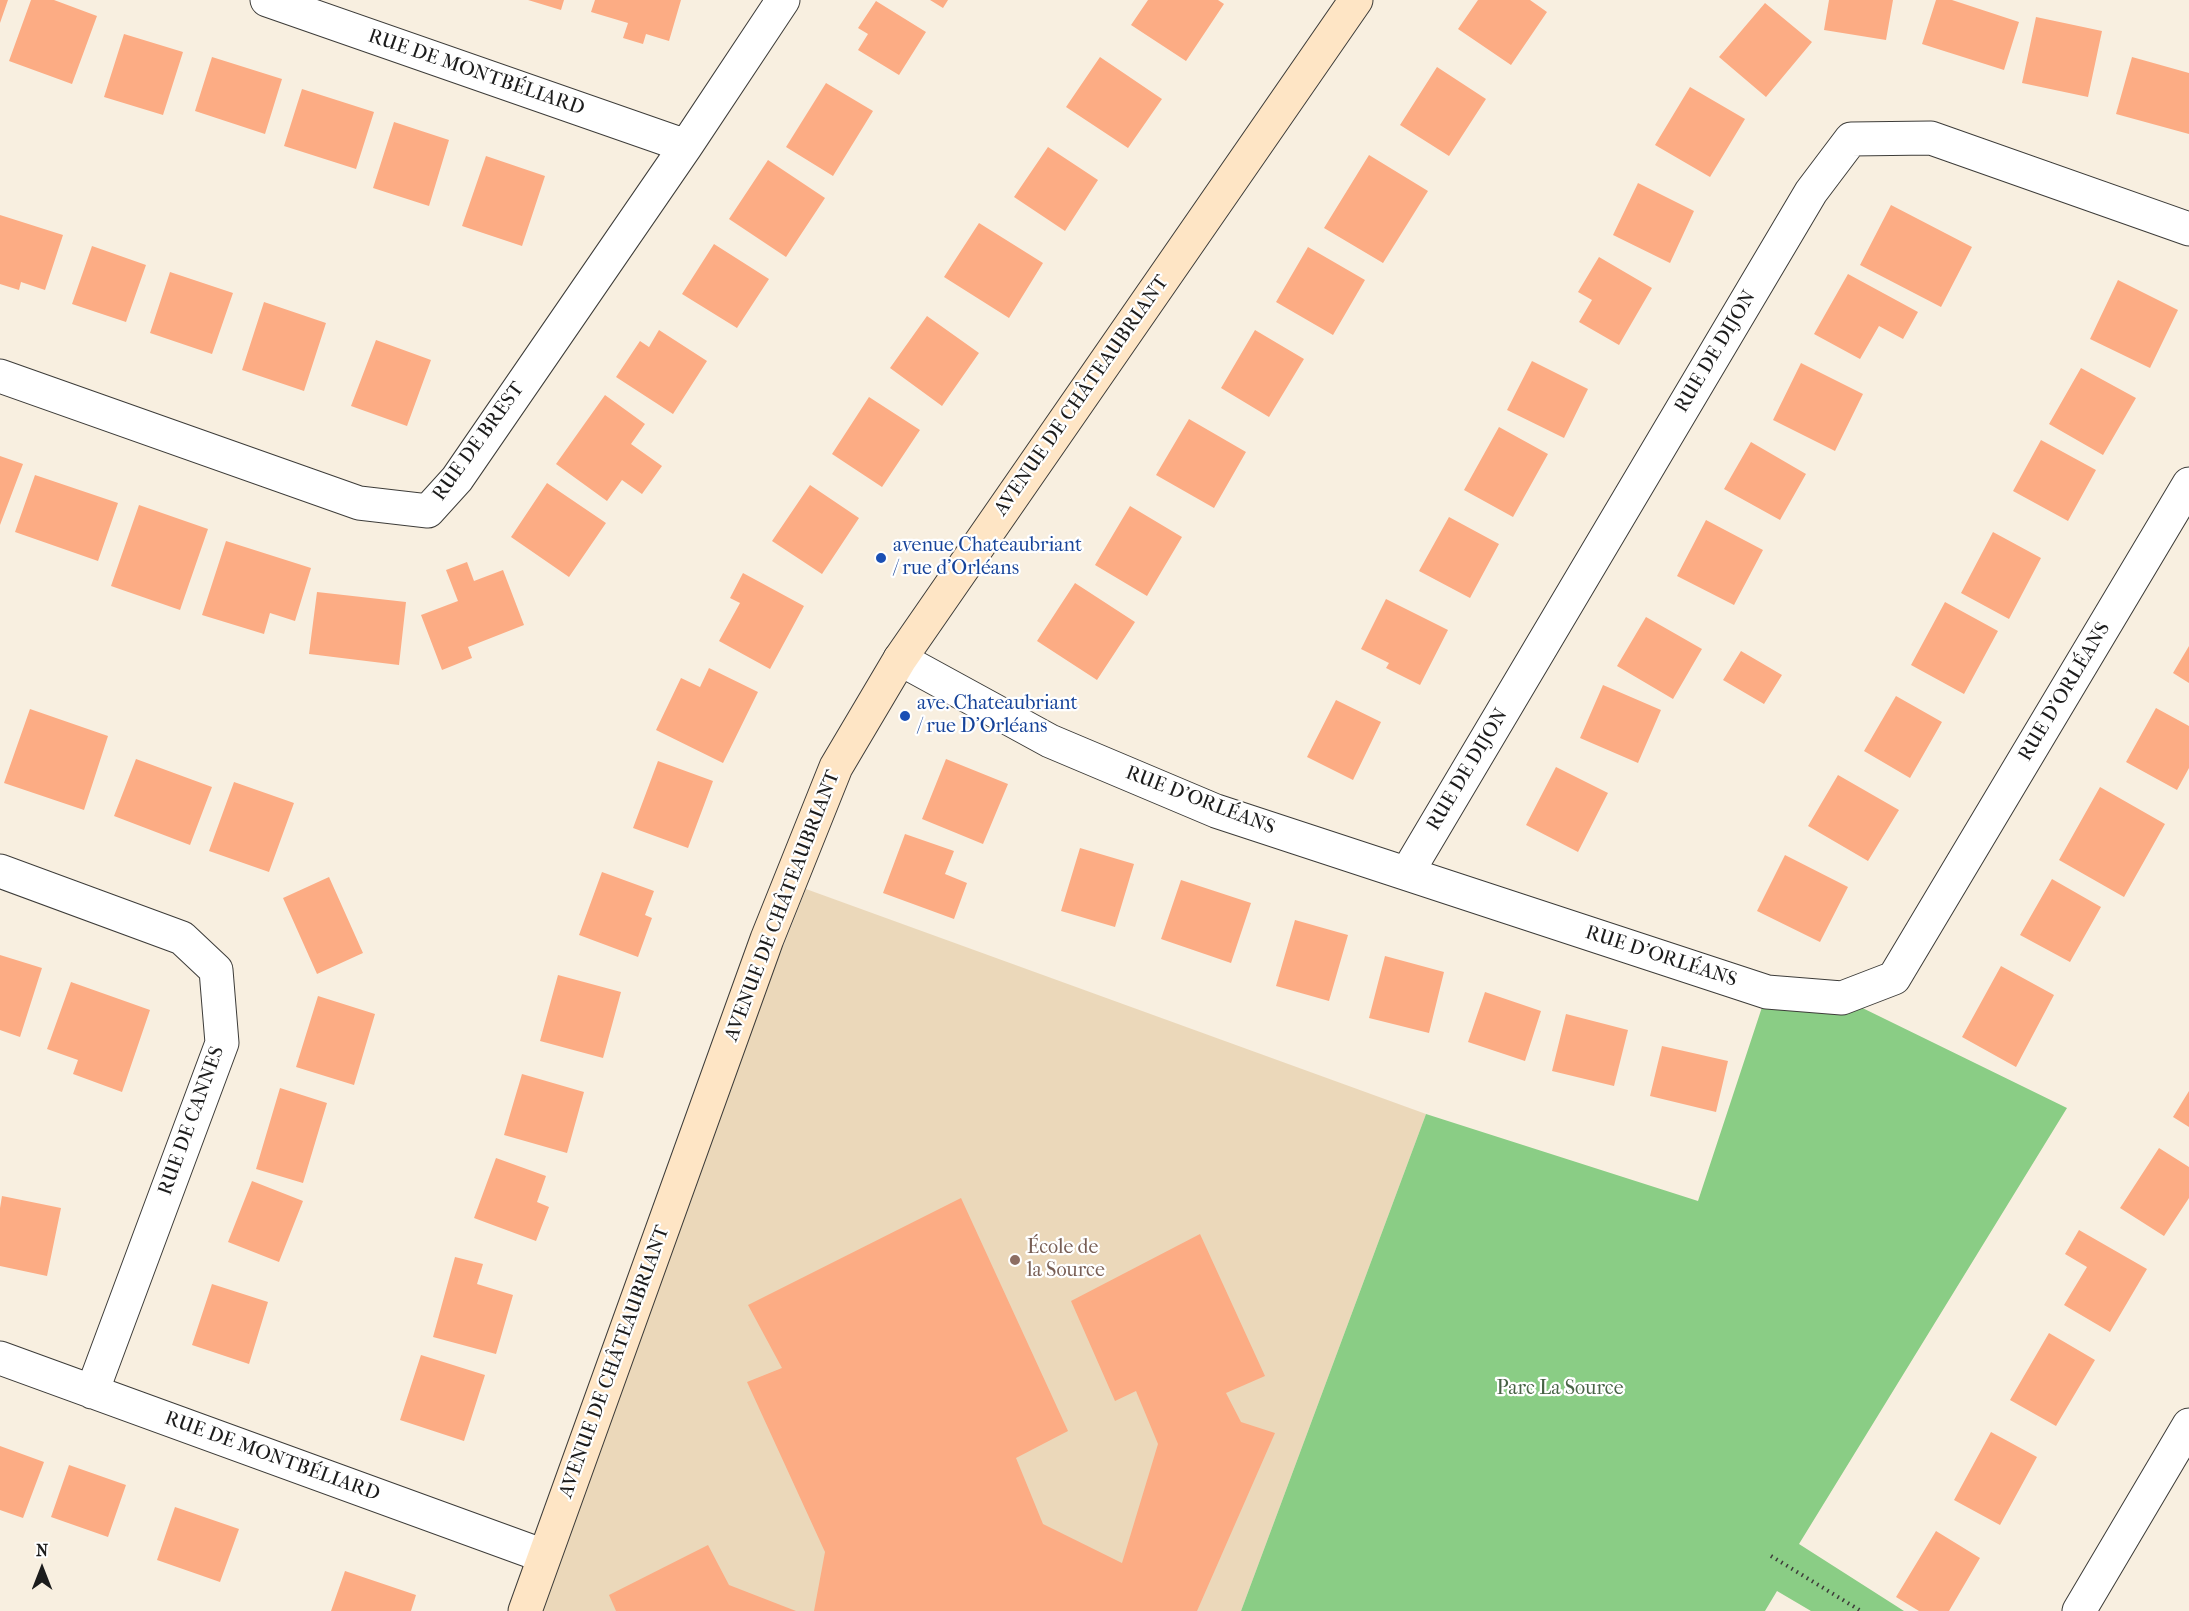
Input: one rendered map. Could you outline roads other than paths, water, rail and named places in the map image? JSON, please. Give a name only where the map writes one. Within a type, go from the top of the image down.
[{"type":"street","name":"RUE DE MONTBÉLIARD","points":[[267,0],[686,146]]},
{"type":"street","name":"RUE DE BREST","points":[[0,376],[359,503],[428,511],[457,478],[686,146],[783,0]]},
{"type":"street","name":"AVENUE DE CHÂTEAUBRIANT","points":[[525,1611],[763,951],[836,767],[900,659],[1356,0]]},
{"type":"street","name":"RUE DE DIJON","points":[[1407,873],[1811,192],[1851,139],[1931,138],[2189,229]]},
{"type":"street","name":"RUE D'ORLÉANS","points":[[900,659],[1050,741],[1216,812],[1767,992],[1842,998],[1894,978],[2189,484]]},
{"type":"street","name":"RUE DE CANNES","points":[[0,871],[183,938],[216,970],[222,1043],[92,1392]]},
{"type":"street","name":"RUE DE MONTBÉLIARD","points":[[0,1358],[544,1556]]},
{"type":"street","points":[[2079,1611],[2189,1425]]},
{"type":"place","name":"avenue Chateaubriant / rue d'Orléans","points":[[881,558]]},
{"type":"place","name":"ave. Chateaubriant / rue D'Orléans","points":[[905,716]]},
{"type":"place","name":"École de la Source","points":[[1015,1260]]},
{"type":"park label","name":"Parc La Source","points":[[1560,1389]]}]
